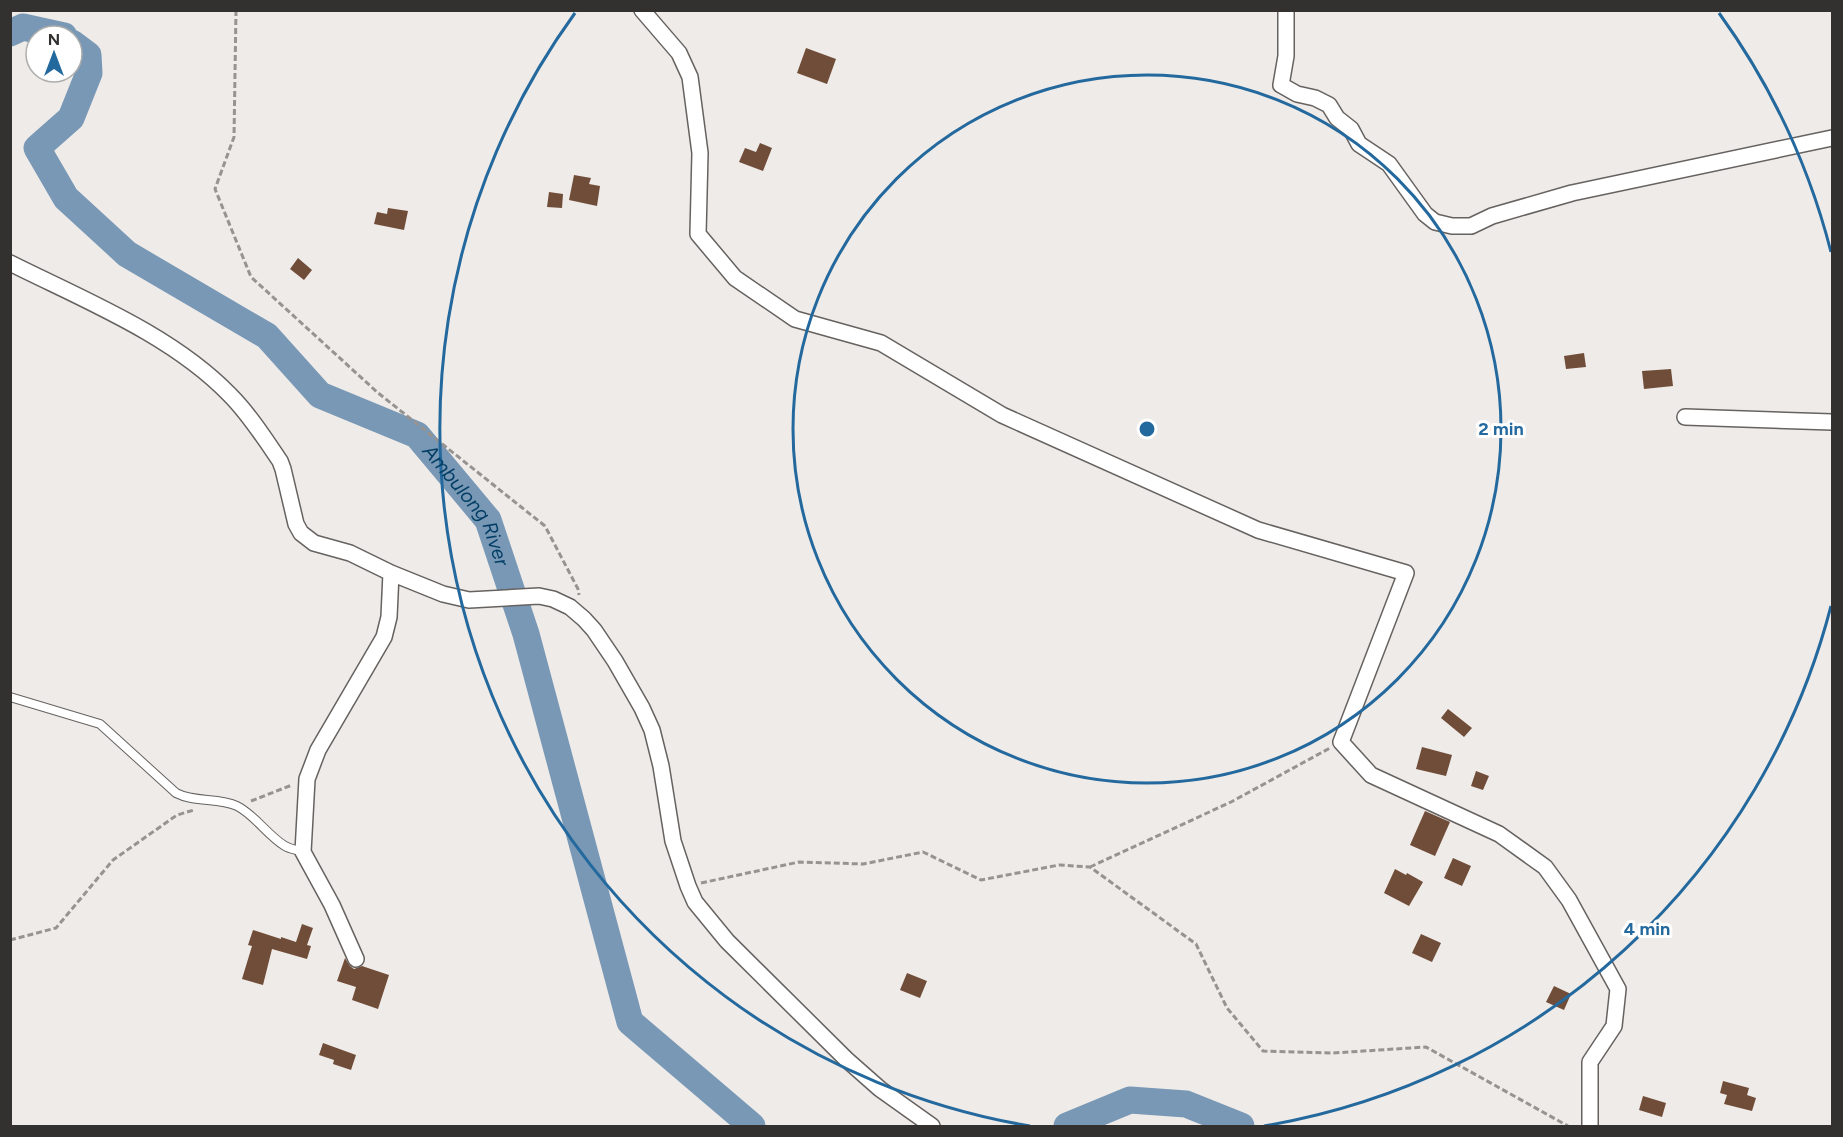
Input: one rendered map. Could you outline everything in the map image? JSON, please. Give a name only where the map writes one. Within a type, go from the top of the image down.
[{"type":"street","points":[[642,10],[679,53],[690,77],[700,153],[698,234],[735,278],[795,319],[881,343],[1002,414],[1258,530],[1406,573],[1341,742],[1371,775],[1499,834],[1545,867],[1569,900],[1618,988],[1614,1026],[1590,1062],[1590,1126]]},
{"type":"street","points":[[1286,10],[1286,56],[1281,86],[1329,105],[1337,118],[1351,129],[1359,144],[1389,164],[1425,214],[1435,222],[1452,226],[1471,225],[1522,206],[1572,193],[1833,138]]},
{"type":"street","points":[[10,263],[75,293],[171,346],[231,396],[280,461],[294,516],[301,533],[314,543],[350,553],[443,594],[469,600],[539,596],[553,599],[570,607],[584,619],[615,661],[642,708],[651,730],[660,758],[673,841],[695,902],[762,977],[871,1081],[932,1126]]},
{"type":"street","points":[[1684,417],[1833,422]]},
{"type":"street","points":[[356,959],[332,905],[303,852],[307,779],[318,750],[384,637],[389,617],[391,573]]},
{"type":"lane","points":[[10,697],[100,724],[176,793],[186,797],[222,801],[234,805],[247,813],[283,845],[303,852]]},
{"type":"path","points":[[236,10],[234,137],[215,189],[251,277],[377,392],[545,526],[578,589],[584,619]]},
{"type":"path","points":[[688,886],[799,862],[862,864],[922,852],[981,880],[1059,865],[1090,867],[1231,802],[1341,742]]},
{"type":"path","points":[[250,801],[307,779]]},
{"type":"path","points":[[10,940],[56,928],[112,860],[137,845],[177,815],[200,808]]},
{"type":"path","points":[[1090,867],[1196,944],[1227,1008],[1263,1051],[1334,1053],[1426,1047],[1568,1126]]},
{"type":"building","points":[[806,48],[836,59],[827,84],[797,73]]},
{"type":"building","points":[[760,143],[772,148],[763,171],[739,162],[745,148],[756,152]]},
{"type":"building","points":[[574,175],[591,178],[589,184],[600,186],[597,206],[569,200]]},
{"type":"building","points":[[549,192],[563,194],[562,208],[547,207]]},
{"type":"building","points":[[388,208],[408,211],[404,230],[374,224],[377,212],[387,214]]},
{"type":"building","points":[[298,258],[312,270],[304,280],[290,269]]},
{"type":"building","points":[[1584,353],[1586,367],[1566,369],[1564,356]]},
{"type":"building","points":[[1671,369],[1673,386],[1644,389],[1642,371]]},
{"type":"building","points":[[1448,709],[1472,728],[1464,737],[1441,718]]},
{"type":"building","points":[[1422,747],[1452,755],[1446,776],[1416,769]]},
{"type":"building","points":[[1476,771],[1489,776],[1483,790],[1471,786]]},
{"type":"building","points":[[1425,811],[1450,822],[1435,856],[1410,845]]},
{"type":"building","points":[[1453,858],[1471,866],[1462,886],[1444,878]]},
{"type":"building","points":[[1395,869],[1423,882],[1409,906],[1384,893]]},
{"type":"building","points":[[302,924],[313,928],[307,945],[311,946],[307,959],[272,949],[263,985],[242,979],[252,946],[248,945],[253,930],[296,942]]},
{"type":"building","points":[[1421,934],[1441,943],[1432,962],[1412,953]]},
{"type":"building","points":[[345,958],[354,969],[362,966],[389,975],[378,1009],[352,1000],[356,987],[337,981]]},
{"type":"building","points":[[907,973],[927,981],[920,998],[900,990]]},
{"type":"building","points":[[1554,986],[1571,994],[1564,1010],[1546,1002]]},
{"type":"building","points":[[323,1043],[356,1055],[351,1070],[333,1064],[334,1060],[319,1055]]},
{"type":"building","points":[[1723,1081],[1749,1088],[1747,1095],[1756,1098],[1752,1111],[1724,1104],[1727,1095],[1720,1093]]},
{"type":"building","points":[[1643,1096],[1666,1103],[1662,1117],[1639,1110]]},
{"type":"waterway","name":"Ambulong River","points":[[10,33],[24,27]]},
{"type":"waterway","name":"Ambulong River","points":[[84,52],[88,55],[89,73],[71,118],[37,148],[66,198],[127,254],[267,336],[320,395],[417,435],[488,520],[526,634],[630,1022],[752,1126]]},
{"type":"waterway","name":"Ambulong River","points":[[1067,1126],[1130,1100],[1186,1104],[1241,1126]]}]
